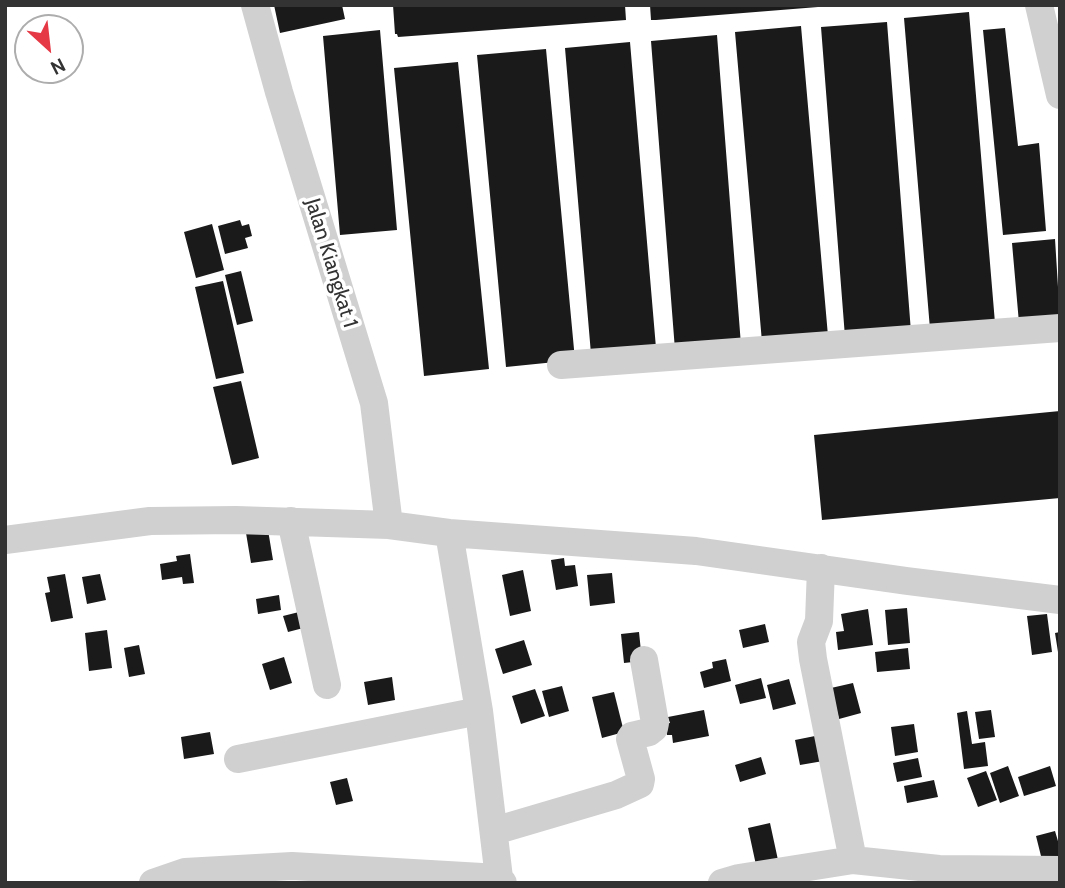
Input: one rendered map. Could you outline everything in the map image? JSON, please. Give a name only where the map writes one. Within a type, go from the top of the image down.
[{"type":"street","name":"Jalan Kiangkat 1","points":[[255,5],[282,104],[374,403],[389,525]]},
{"type":"street","points":[[1040,5],[1060,95]]},
{"type":"street","points":[[561,365],[1060,328]]},
{"type":"street","points":[[5,540],[150,520],[389,525],[449,533],[696,551],[1060,600]]},
{"type":"street","points":[[291,521],[327,685]]},
{"type":"street","points":[[153,883],[185,872],[292,866],[501,880],[479,711],[449,533]]},
{"type":"street","points":[[821,568],[819,621],[811,642],[853,860]]},
{"type":"street","points":[[494,831],[616,795],[640,784],[630,739],[632,736],[649,732],[655,723],[644,660]]},
{"type":"street","points":[[238,759],[479,711]]},
{"type":"street","points":[[722,883],[738,878],[853,860],[940,876],[1060,870]]},
{"type":"building","points":[[274,5],[342,5],[345,19],[280,33]]},
{"type":"building","points":[[393,5],[625,5],[626,20],[398,37],[395,34]]},
{"type":"building","points":[[650,5],[818,5],[818,7],[651,20]]},
{"type":"building","points":[[969,12],[995,323],[930,329],[904,18]]},
{"type":"building","points":[[887,22],[911,332],[845,337],[821,27]]},
{"type":"building","points":[[801,26],[828,336],[762,342],[735,32]]},
{"type":"building","points":[[1005,28],[1018,146],[1039,143],[1046,231],[1003,235],[983,30]]},
{"type":"building","points":[[380,30],[397,230],[340,235],[323,36]]},
{"type":"building","points":[[717,35],[741,345],[675,350],[651,41]]},
{"type":"building","points":[[630,42],[656,348],[591,354],[565,48]]},
{"type":"building","points":[[546,49],[575,360],[506,367],[477,55]]},
{"type":"building","points":[[458,62],[489,369],[424,376],[394,68]]},
{"type":"building","points":[[240,220],[242,226],[249,224],[252,236],[245,238],[248,248],[225,254],[218,226]]},
{"type":"building","points":[[212,224],[224,270],[196,278],[184,232]]},
{"type":"building","points":[[1055,239],[1060,319],[1019,323],[1012,243]]},
{"type":"building","points":[[241,271],[253,321],[237,325],[225,275]]},
{"type":"building","points":[[223,281],[244,373],[216,379],[195,287]]},
{"type":"building","points":[[241,381],[259,458],[232,465],[213,387]]},
{"type":"building","points":[[1060,411],[1060,498],[822,520],[814,435]]},
{"type":"building","points":[[268,530],[273,560],[251,563],[246,533]]},
{"type":"building","points":[[190,554],[194,583],[183,584],[182,577],[162,580],[160,564],[177,561],[176,556]]},
{"type":"building","points":[[564,558],[565,566],[575,565],[578,586],[556,590],[551,560]]},
{"type":"building","points":[[523,570],[531,611],[510,616],[502,575]]},
{"type":"building","points":[[612,573],[615,603],[590,606],[587,575]]},
{"type":"building","points":[[65,574],[73,618],[51,622],[45,593],[50,592],[47,577]]},
{"type":"building","points":[[100,574],[106,600],[87,604],[82,577]]},
{"type":"building","points":[[279,595],[281,610],[258,614],[256,599]]},
{"type":"building","points":[[907,608],[910,643],[888,645],[885,610]]},
{"type":"building","points":[[868,609],[873,645],[838,650],[836,632],[844,631],[841,614]]},
{"type":"building","points":[[307,610],[311,626],[288,632],[283,616]]},
{"type":"building","points":[[1047,614],[1052,652],[1032,655],[1027,616]]},
{"type":"building","points":[[765,624],[769,642],[743,648],[739,630]]},
{"type":"building","points":[[107,630],[112,668],[89,671],[85,633]]},
{"type":"building","points":[[639,632],[642,661],[624,663],[621,634]]},
{"type":"building","points":[[1060,632],[1060,652],[1058,652],[1055,633]]},
{"type":"building","points":[[524,640],[532,665],[503,674],[495,649]]},
{"type":"building","points":[[139,645],[145,674],[129,677],[124,648]]},
{"type":"building","points":[[908,648],[910,669],[877,672],[875,652]]},
{"type":"building","points":[[284,657],[292,683],[270,690],[262,664]]},
{"type":"building","points":[[726,659],[731,681],[704,688],[700,672],[713,668],[712,662]]},
{"type":"building","points":[[392,677],[395,700],[368,705],[364,682]]},
{"type":"building","points":[[761,678],[766,698],[740,704],[735,685]]},
{"type":"building","points":[[789,679],[796,704],[773,710],[767,685]]},
{"type":"building","points":[[853,683],[861,713],[839,719],[831,688]]},
{"type":"building","points":[[562,686],[569,711],[549,717],[542,691]]},
{"type":"building","points":[[535,689],[545,716],[521,724],[512,696]]},
{"type":"building","points":[[614,692],[624,732],[602,738],[592,697]]},
{"type":"building","points":[[704,710],[709,736],[673,743],[672,735],[667,735],[665,724],[670,723],[668,717]]},
{"type":"building","points":[[991,710],[995,737],[979,739],[975,712]]},
{"type":"building","points":[[967,711],[972,744],[985,742],[988,766],[964,769],[957,713]]},
{"type":"building","points":[[914,724],[918,752],[895,756],[891,727]]},
{"type":"building","points":[[210,732],[214,754],[184,759],[181,737]]},
{"type":"building","points":[[825,734],[829,760],[800,765],[795,740]]},
{"type":"building","points":[[761,757],[766,774],[740,782],[735,765]]},
{"type":"building","points":[[918,758],[922,777],[897,782],[893,763]]},
{"type":"building","points":[[1008,766],[1019,796],[1000,803],[990,773]]},
{"type":"building","points":[[1050,766],[1056,786],[1024,796],[1018,777]]},
{"type":"building","points":[[986,771],[997,800],[978,807],[967,778]]},
{"type":"building","points":[[347,778],[353,801],[336,805],[330,782]]},
{"type":"building","points":[[934,780],[938,797],[907,803],[904,786]]},
{"type":"building","points":[[770,823],[778,860],[756,865],[748,828]]},
{"type":"building","points":[[1055,831],[1060,859],[1043,864],[1036,836]]}]
